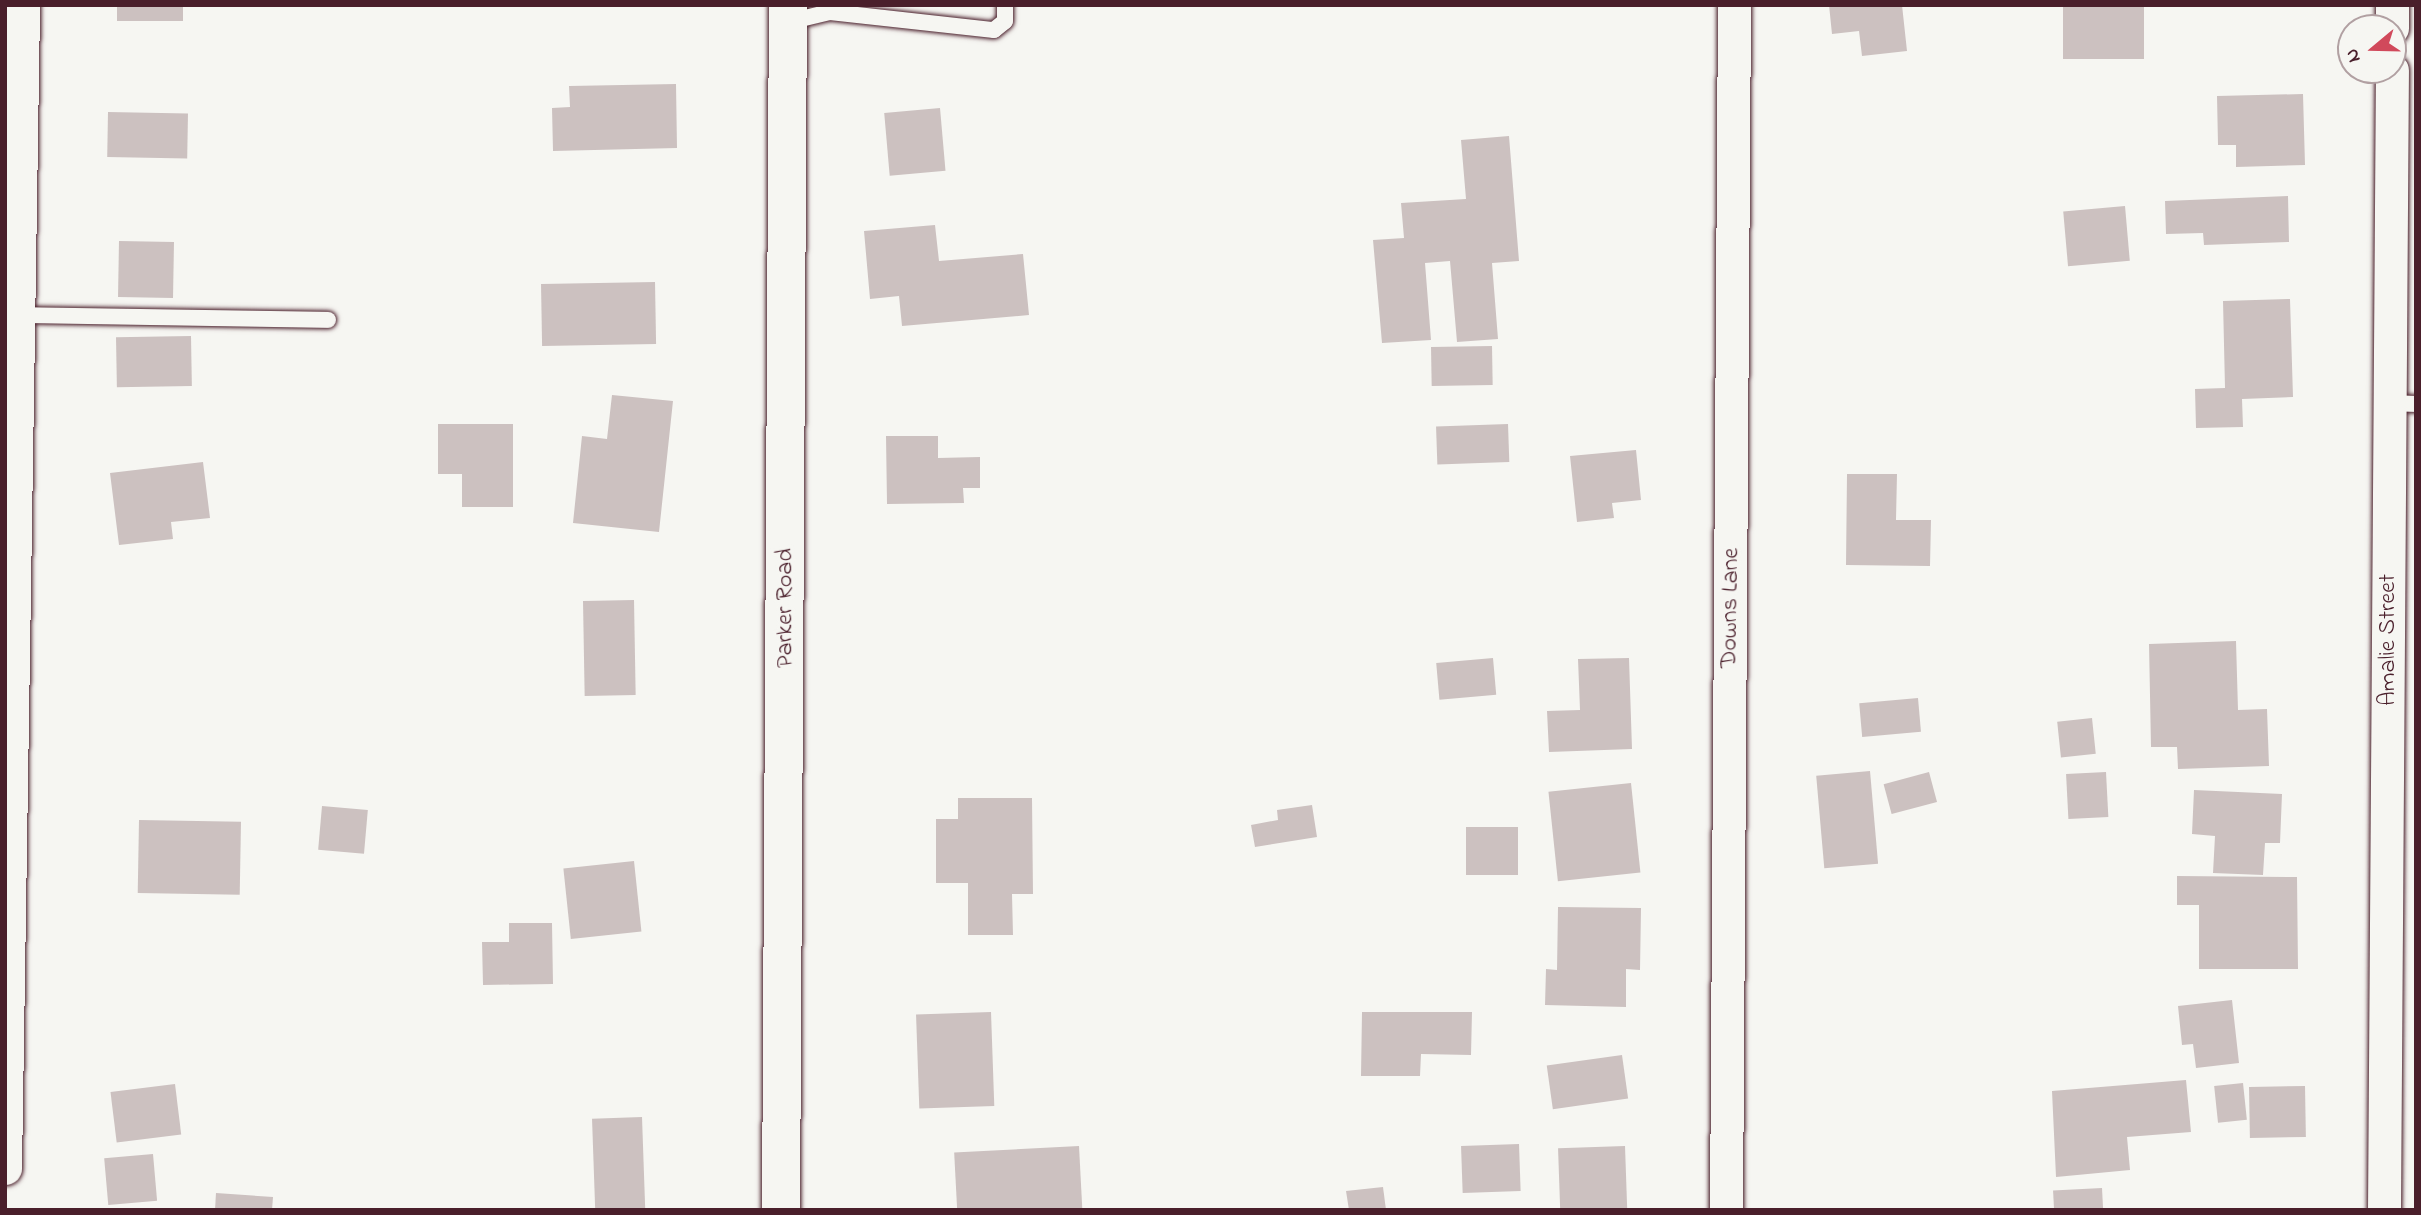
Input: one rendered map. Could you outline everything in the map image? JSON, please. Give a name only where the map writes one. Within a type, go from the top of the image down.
[{"type":"main road","name":"Parker Road","points":[[781,1210],[788,14]]},
{"type":"street","points":[[5,1168],[23,5]]},
{"type":"street","name":"Downs Lane","points":[[1726,1210],[1734,5]]},
{"type":"street","name":"Amalie Street","points":[[2385,1210],[2403,404],[2392,84]]},
{"type":"lane","points":[[788,14],[830,12],[994,30],[1005,21],[1005,5]]},
{"type":"lane","points":[[18,315],[328,320]]},
{"type":"building","points":[[117,5],[183,5],[183,21],[117,21]]},
{"type":"building","points":[[1829,5],[1902,5],[1907,51],[1862,56],[1859,31],[1832,34]]},
{"type":"building","points":[[2063,5],[2144,5],[2144,59],[2063,59]]},
{"type":"building","points":[[676,84],[677,148],[553,151],[552,108],[570,107],[569,86]]},
{"type":"building","points":[[2303,94],[2305,165],[2236,167],[2236,145],[2218,145],[2217,96]]},
{"type":"building","points":[[940,108],[945,171],[890,176],[884,113]]},
{"type":"building","points":[[108,112],[188,113],[187,158],[107,157]]},
{"type":"building","points":[[1509,136],[1519,261],[1492,263],[1498,339],[1457,342],[1450,261],[1425,263],[1431,340],[1382,343],[1373,240],[1404,238],[1401,203],[1466,199],[1461,140]]},
{"type":"building","points":[[2288,196],[2289,242],[2204,245],[2203,233],[2166,234],[2165,201]]},
{"type":"building","points":[[2125,206],[2130,261],[2068,266],[2063,211]]},
{"type":"building","points":[[935,225],[939,261],[1023,254],[1029,315],[902,326],[899,296],[870,299],[864,231]]},
{"type":"building","points":[[119,241],[174,242],[173,298],[118,297]]},
{"type":"building","points":[[655,282],[656,344],[542,346],[541,284]]},
{"type":"building","points":[[2290,299],[2293,397],[2242,399],[2243,427],[2196,428],[2195,389],[2225,388],[2223,301]]},
{"type":"building","points":[[191,336],[192,386],[117,387],[116,337]]},
{"type":"building","points":[[1492,346],[1493,385],[1432,386],[1431,347]]},
{"type":"building","points":[[612,395],[673,401],[659,532],[573,523],[582,436],[607,439]]},
{"type":"building","points":[[438,424],[513,424],[513,507],[462,507],[462,474],[438,474]]},
{"type":"building","points":[[1508,424],[1509,462],[1437,464],[1436,427]]},
{"type":"building","points":[[886,436],[938,436],[938,458],[980,457],[980,488],[963,488],[964,503],[887,504]]},
{"type":"building","points":[[1636,450],[1641,500],[1612,503],[1614,518],[1577,522],[1570,456]]},
{"type":"building","points":[[203,462],[210,518],[171,522],[173,539],[119,545],[110,473]]},
{"type":"building","points":[[1847,474],[1897,474],[1896,520],[1931,520],[1930,566],[1846,565]]},
{"type":"building","points":[[634,600],[636,695],[585,696],[583,601]]},
{"type":"building","points":[[2236,641],[2238,710],[2267,709],[2269,766],[2178,769],[2177,747],[2151,747],[2149,644]]},
{"type":"building","points":[[1493,658],[1496,695],[1439,700],[1436,663]]},
{"type":"building","points":[[1629,658],[1632,749],[1549,752],[1547,711],[1580,710],[1578,659]]},
{"type":"building","points":[[1918,698],[1921,732],[1862,737],[1859,703]]},
{"type":"building","points":[[2092,718],[2096,754],[2061,757],[2057,722]]},
{"type":"building","points":[[1870,771],[1878,864],[1824,868],[1816,776]]},
{"type":"building","points":[[1929,772],[1937,802],[1892,814],[1884,784]]},
{"type":"building","points":[[2106,772],[2108,817],[2068,819],[2066,774]]},
{"type":"building","points":[[1631,783],[1640,873],[1558,881],[1548,792]]},
{"type":"building","points":[[2194,790],[2282,794],[2280,843],[2265,843],[2263,875],[2213,873],[2215,836],[2192,834]]},
{"type":"building","points":[[958,798],[1032,798],[1033,894],[1012,894],[1013,935],[968,935],[968,883],[936,883],[936,819],[958,819]]},
{"type":"building","points":[[1312,805],[1317,837],[1255,847],[1251,825],[1278,820],[1277,810]]},
{"type":"building","points":[[322,806],[368,810],[364,854],[318,850]]},
{"type":"building","points":[[139,820],[241,822],[240,895],[138,893]]},
{"type":"building","points":[[1466,827],[1518,827],[1518,875],[1466,875]]},
{"type":"building","points":[[634,861],[641,932],[571,939],[563,868]]},
{"type":"building","points":[[2177,876],[2297,877],[2298,969],[2199,969],[2199,905],[2177,905]]},
{"type":"building","points":[[1558,907],[1641,908],[1640,970],[1626,969],[1626,1007],[1545,1005],[1546,969],[1557,970]]},
{"type":"building","points":[[509,923],[552,923],[553,984],[483,985],[482,942],[509,942]]},
{"type":"building","points":[[2232,1000],[2239,1063],[2196,1068],[2193,1044],[2182,1045],[2178,1006]]},
{"type":"building","points":[[991,1012],[994,1106],[919,1109],[916,1015]]},
{"type":"building","points":[[1362,1012],[1472,1012],[1471,1055],[1421,1054],[1420,1076],[1361,1076]]},
{"type":"building","points":[[1622,1055],[1628,1099],[1553,1109],[1547,1066]]},
{"type":"building","points":[[2186,1080],[2191,1132],[2127,1137],[2130,1170],[2056,1177],[2052,1091]]},
{"type":"building","points":[[2243,1083],[2247,1120],[2218,1123],[2214,1086]]},
{"type":"building","points":[[175,1084],[181,1135],[117,1143],[110,1092]]},
{"type":"building","points":[[2305,1086],[2306,1137],[2250,1138],[2249,1087]]},
{"type":"building","points":[[642,1117],[645,1210],[595,1210],[592,1119]]},
{"type":"building","points":[[1519,1144],[1521,1191],[1463,1193],[1461,1146]]},
{"type":"building","points":[[1079,1146],[1082,1209],[957,1210],[954,1153]]},
{"type":"building","points":[[1625,1146],[1627,1210],[1560,1210],[1558,1148]]},
{"type":"building","points":[[153,1154],[157,1201],[108,1205],[104,1158]]},
{"type":"building","points":[[1383,1187],[1386,1210],[1349,1210],[1346,1191]]},
{"type":"building","points":[[2102,1188],[2103,1210],[2054,1210],[2053,1191]]},
{"type":"building","points":[[216,1193],[273,1197],[272,1210],[215,1210]]}]
